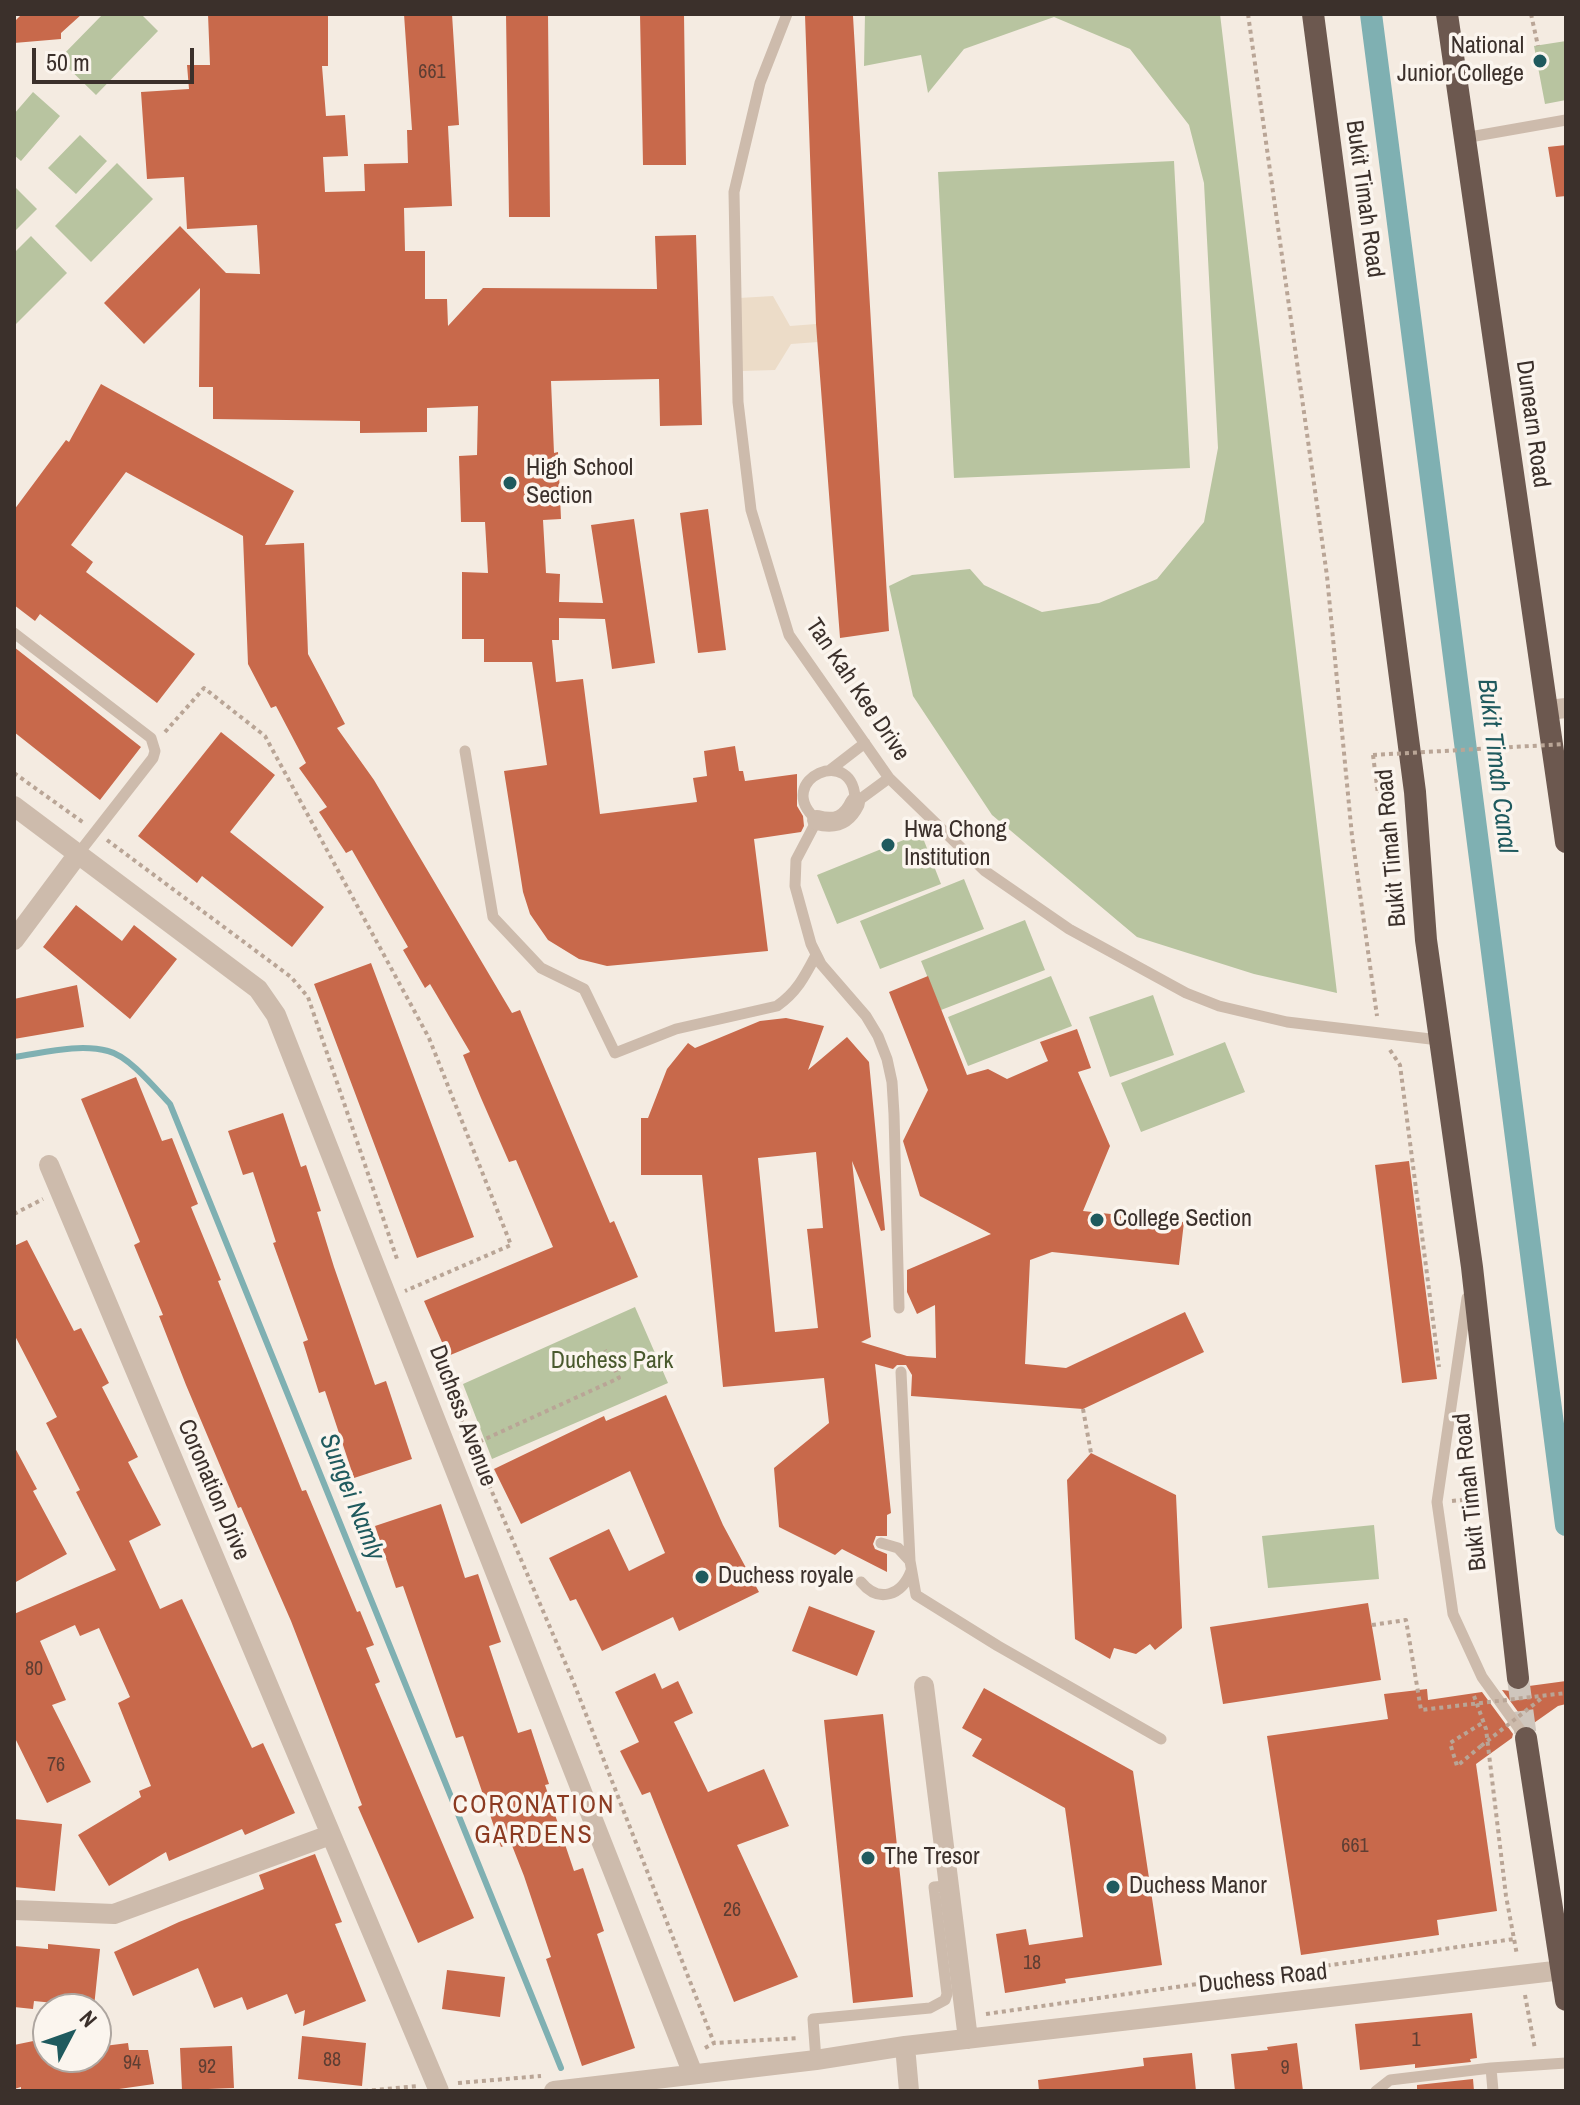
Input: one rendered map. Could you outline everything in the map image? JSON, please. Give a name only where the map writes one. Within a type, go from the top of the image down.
[{"type":"highway","name":"Bukit Timah Road","points":[[1313,14],[1415,792],[1426,940],[1472,1267],[1518,1678]]},
{"type":"highway","name":"Dunearn Road","points":[[1447,14],[1464,138],[1557,709],[1566,842]]},
{"type":"highway","points":[[1526,1738],[1566,2000]]},
{"type":"street","points":[[817,820],[829,823],[841,821],[850,814],[855,803]]},
{"type":"street","name":"Duchess Avenue","points":[[14,806],[258,989],[276,1015],[693,2074]]},
{"type":"street","points":[[14,940],[78,854]]},
{"type":"street","name":"Coronation Drive","points":[[49,1165],[439,2091]]},
{"type":"street","points":[[924,1686],[968,2039]]},
{"type":"street","points":[[14,1910],[114,1914],[330,1835]]},
{"type":"street","name":"Duchess Road","points":[[554,2091],[816,2060],[905,2046],[1563,1970]]},
{"type":"street","points":[[905,2046],[909,2091]]},
{"type":"lane","name":"Tan Kah Kee Drive","points":[[787,14],[760,83],[734,192],[738,402],[751,510],[789,635],[889,778],[985,871],[1069,929],[1186,993],[1219,1006],[1287,1022],[1439,1040]]},
{"type":"lane","points":[[1464,138],[1566,120]]},
{"type":"lane","points":[[14,633],[151,738],[154,745],[153,758],[78,854]]},
{"type":"lane","points":[[830,770],[865,743]]},
{"type":"lane","points":[[465,751],[493,917],[541,968],[584,989],[615,1053],[676,1029],[777,1006],[801,985],[816,955]]},
{"type":"lane","points":[[855,803],[856,791],[851,780],[841,773],[830,770],[818,772],[809,779],[803,790],[803,802],[817,820],[796,860],[795,886],[816,955],[866,1016],[887,1059],[894,1114],[899,1308]]},
{"type":"lane","points":[[855,803],[889,778]]},
{"type":"lane","points":[[1472,1267],[1437,1502],[1453,1614],[1482,1677],[1526,1738]]},
{"type":"lane","points":[[901,1372],[911,1565],[916,1595],[998,1646],[1161,1739]]},
{"type":"lane","points":[[881,1543],[898,1548],[911,1565]]},
{"type":"lane","points":[[861,1582],[874,1594],[891,1595],[904,1585],[911,1565]]},
{"type":"lane","points":[[816,2060],[813,2019],[921,2009],[945,2000],[947,1994],[934,1887],[947,1886]]},
{"type":"lane","points":[[1376,2091],[1390,2080],[1566,2063]]},
{"type":"lane","points":[[1491,2068],[1493,2091]]},
{"type":"path","points":[[1248,14],[1327,576],[1352,836],[1379,1034],[1400,1065],[1440,1374]]},
{"type":"path","points":[[1531,14],[1538,46]]},
{"type":"path","points":[[154,745],[204,688],[265,736],[429,1038],[511,1245],[388,1299]]},
{"type":"path","points":[[1415,792],[1378,794],[1373,755],[1566,744]]},
{"type":"path","points":[[14,1214],[59,1190]]},
{"type":"path","points":[[472,1445],[619,1378],[605,1350]]},
{"type":"path","points":[[447,1386],[573,1681],[714,2043]]},
{"type":"path","points":[[1083,1409],[1091,1453]]},
{"type":"path","points":[[1372,1625],[1406,1620],[1421,1710],[1566,1693]]},
{"type":"path","points":[[1484,1722],[1450,1743],[1457,1766],[1545,1696]]},
{"type":"path","points":[[1486,1729],[1506,1896],[1538,2065]]},
{"type":"green space","points":[[103,14],[141,14],[158,31],[96,95],[59,59]]},
{"type":"green space","points":[[865,14],[1220,14],[1337,993],[1254,974],[1137,937],[992,815],[913,696],[889,586],[912,575],[970,569],[984,585],[1042,612],[1099,603],[1157,579],[1204,522],[1218,448],[1204,183],[1189,125],[1130,49],[1054,17],[964,49],[928,93],[921,55],[864,66]]},
{"type":"green space","points":[[1566,41],[1566,100],[1545,104],[1534,46]]},
{"type":"green space","points":[[33,92],[60,116],[21,161],[14,155],[14,114]]},
{"type":"green space","points":[[80,135],[107,161],[76,194],[48,168]]},
{"type":"green space","points":[[1174,161],[1190,468],[954,478],[938,172]]},
{"type":"green space","points":[[117,163],[153,199],[91,262],[55,226]]},
{"type":"green space","points":[[14,186],[37,209],[14,232]]},
{"type":"green space","points":[[31,236],[67,273],[14,326],[14,253]]},
{"type":"green space","points":[[921,833],[941,884],[837,924],[817,875]]},
{"type":"green space","points":[[964,879],[984,929],[880,969],[860,921]]},
{"type":"green space","points":[[1025,920],[1045,970],[941,1010],[921,961]]},
{"type":"green space","points":[[1051,976],[1072,1026],[968,1066],[948,1017]]},
{"type":"green space","points":[[1153,995],[1174,1055],[1110,1077],[1089,1017]]},
{"type":"green space","points":[[1225,1042],[1245,1092],[1141,1132],[1121,1083]]},
{"type":"green space","name":"Duchess Park","points":[[635,1307],[668,1383],[492,1459],[463,1384]]},
{"type":"green space","points":[[1374,1525],[1379,1579],[1268,1588],[1262,1536]]},
{"type":"shaded area","points":[[773,296],[790,326],[816,324],[818,342],[791,344],[775,370],[742,371],[739,298]]},
{"type":"building","points":[[22,14],[82,14],[61,33],[61,39],[14,43],[14,22]]},
{"type":"building","name":"High School Section","points":[[208,14],[328,14],[328,66],[322,66],[326,116],[345,115],[348,156],[323,157],[325,192],[365,191],[364,164],[408,163],[407,130],[412,130],[404,14],[452,14],[459,125],[448,126],[452,206],[404,208],[405,251],[425,251],[425,299],[447,299],[448,326],[483,288],[657,289],[655,236],[696,235],[702,425],[660,426],[659,379],[551,381],[561,519],[543,520],[546,573],[560,574],[559,602],[603,603],[591,525],[634,519],[655,663],[612,669],[605,619],[559,618],[559,640],[552,640],[556,682],[583,679],[600,814],[697,802],[693,778],[707,776],[704,751],[735,746],[739,771],[743,771],[745,781],[797,774],[797,806],[804,826],[801,832],[754,839],[768,951],[607,966],[579,959],[548,940],[530,914],[523,892],[504,771],[547,765],[532,662],[484,662],[484,639],[462,639],[462,572],[488,573],[485,522],[461,522],[459,456],[477,455],[478,406],[427,408],[427,432],[360,433],[360,421],[213,419],[213,387],[199,387],[200,288],[144,344],[104,303],[180,226],[226,273],[260,274],[257,225],[187,229],[184,177],[147,179],[141,92],[189,89],[187,65],[210,65]]},
{"type":"building","points":[[506,14],[548,14],[550,217],[509,217]]},
{"type":"building","points":[[640,14],[684,14],[686,165],[643,165]]},
{"type":"building","points":[[805,15],[853,16],[889,631],[840,638],[816,324]]},
{"type":"building","points":[[1566,145],[1566,196],[1556,197],[1548,147]]},
{"type":"building","points":[[101,384],[294,491],[265,545],[304,543],[308,654],[345,724],[337,728],[374,780],[512,1013],[520,1010],[610,1223],[614,1221],[638,1277],[448,1356],[424,1301],[553,1247],[516,1160],[509,1162],[481,1098],[463,1055],[470,1052],[430,984],[425,988],[403,950],[408,947],[352,850],[346,853],[319,812],[327,807],[299,768],[306,763],[276,706],[271,708],[248,664],[243,536],[126,472],[71,545],[93,562],[86,572],[195,654],[157,703],[40,614],[35,621],[14,605],[14,510],[66,440],[69,442]]},
{"type":"building","points":[[708,509],[726,650],[698,653],[680,513]]},
{"type":"building","points":[[14,647],[141,747],[100,800],[14,732]]},
{"type":"building","points":[[221,732],[275,775],[230,832],[324,907],[292,947],[202,876],[197,883],[138,836]]},
{"type":"building","points":[[76,905],[122,941],[134,925],[177,959],[130,1019],[43,947]]},
{"type":"building","points":[[371,963],[474,1237],[417,1258],[314,984]]},
{"type":"building","name":"College Section","points":[[928,976],[967,1075],[988,1069],[1007,1079],[1048,1061],[1040,1042],[1077,1029],[1091,1068],[1078,1072],[1110,1146],[1083,1211],[1184,1222],[1179,1265],[1052,1252],[1030,1260],[1025,1364],[1066,1368],[1185,1312],[1204,1352],[1083,1409],[911,1396],[912,1375],[906,1365],[897,1365],[893,1369],[875,1364],[891,1513],[887,1515],[887,1536],[876,1536],[873,1544],[875,1549],[887,1554],[887,1572],[842,1549],[835,1555],[779,1527],[774,1468],[829,1423],[824,1378],[723,1387],[702,1175],[641,1175],[641,1118],[648,1118],[667,1069],[688,1043],[695,1048],[760,1021],[786,1018],[824,1026],[808,1070],[847,1037],[869,1062],[885,1230],[881,1231],[852,1161],[871,1337],[861,1342],[907,1356],[936,1358],[935,1305],[917,1314],[907,1292],[907,1270],[991,1234],[920,1196],[903,1141],[928,1090],[889,992]],"holes":[[[816,1152],[823,1228],[807,1229],[818,1328],[775,1332],[758,1158]]]},
{"type":"building","points":[[77,985],[84,1027],[14,1039],[14,999]]},
{"type":"building","points":[[136,1077],[162,1141],[172,1138],[198,1204],[191,1207],[221,1280],[218,1281],[302,1491],[306,1490],[374,1645],[366,1648],[380,1682],[375,1684],[474,1918],[418,1943],[358,1807],[362,1805],[291,1621],[241,1507],[238,1508],[186,1385],[159,1316],[163,1315],[134,1245],[140,1242],[81,1099]]},
{"type":"building","points":[[283,1113],[301,1167],[306,1165],[334,1267],[375,1385],[386,1381],[412,1459],[354,1478],[325,1391],[319,1393],[303,1342],[308,1340],[273,1243],[276,1242],[253,1172],[243,1175],[228,1131]]},
{"type":"building","points":[[1409,1161],[1437,1379],[1402,1383],[1375,1165]]},
{"type":"building","points":[[27,1240],[74,1331],[81,1328],[109,1383],[102,1387],[138,1457],[128,1462],[161,1525],[129,1541],[160,1609],[182,1599],[252,1748],[263,1743],[295,1813],[245,1835],[242,1829],[169,1861],[166,1852],[109,1886],[78,1835],[141,1797],[139,1791],[151,1786],[118,1703],[130,1697],[99,1628],[80,1636],[75,1625],[40,1641],[66,1700],[52,1705],[91,1782],[47,1803],[14,1736],[14,1614],[116,1570],[76,1492],[80,1490],[46,1423],[57,1417],[14,1334],[14,1246]]},
{"type":"building","points":[[666,1395],[723,1525],[759,1592],[679,1631],[673,1617],[602,1651],[576,1599],[570,1601],[549,1558],[609,1529],[629,1571],[665,1553],[630,1471],[521,1524],[494,1469],[604,1416],[606,1421]]},
{"type":"building","points":[[14,1446],[37,1489],[33,1491],[67,1554],[14,1583]]},
{"type":"building","points":[[1091,1453],[1176,1495],[1182,1628],[1155,1650],[1150,1644],[1136,1654],[1114,1648],[1110,1659],[1075,1639],[1067,1480]]},
{"type":"building","points":[[441,1504],[465,1578],[478,1574],[501,1642],[489,1646],[518,1733],[531,1729],[549,1784],[545,1785],[574,1871],[583,1868],[604,1931],[597,1934],[635,2048],[582,2066],[546,1959],[551,1957],[524,1876],[511,1843],[501,1847],[463,1736],[456,1738],[403,1586],[396,1588],[375,1526]]},
{"type":"building","points":[[1368,1603],[1381,1680],[1223,1704],[1210,1627]]},
{"type":"building","points":[[809,1606],[875,1631],[857,1676],[792,1651]]},
{"type":"building","points":[[655,1673],[662,1689],[678,1681],[693,1713],[674,1722],[708,1792],[764,1769],[789,1826],[737,1845],[798,1977],[734,2002],[650,1792],[642,1795],[620,1751],[639,1742],[615,1692]]},
{"type":"building","points":[[1566,1681],[1566,1704],[1558,1706],[1531,1725],[1527,1724],[1502,1690],[1520,1692],[1529,1686]]},
{"type":"building","name":"Duchess Manor","points":[[984,1688],[1133,1771],[1162,1965],[1065,1979],[1066,1983],[1005,1993],[996,1934],[1026,1929],[1029,1945],[1083,1937],[1065,1808],[972,1756],[982,1739],[962,1728]]},
{"type":"building","points":[[1427,1689],[1428,1700],[1482,1692],[1513,1734],[1512,1738],[1476,1764],[1497,1911],[1437,1920],[1439,1935],[1301,1955],[1267,1736],[1388,1719],[1384,1694]]},
{"type":"building","name":"The Tresor","points":[[883,1714],[913,1997],[853,2003],[824,1720]]},
{"type":"building","points":[[14,1819],[62,1824],[55,1891],[14,1887]]},
{"type":"building","points":[[315,1854],[342,1922],[335,1924],[366,2001],[303,2026],[305,2010],[295,2014],[287,1994],[247,2010],[242,1997],[214,2008],[198,1968],[133,1996],[114,1952],[179,1922],[264,1889],[259,1875]]},
{"type":"building","points":[[48,1944],[100,1949],[95,1993],[32,1993],[32,2009],[14,2007],[14,1946],[48,1949]]},
{"type":"building","points":[[447,1970],[505,1977],[500,2017],[442,2009]]},
{"type":"building","points":[[1472,2013],[1477,2058],[1470,2059],[1471,2062],[1360,2070],[1355,2024]]},
{"type":"building","points":[[302,2036],[366,2043],[362,2086],[298,2079]]},
{"type":"building","points":[[32,2041],[32,2073],[112,2073],[112,2045],[128,2043],[129,2050],[148,2050],[154,2084],[105,2091],[21,2091],[21,2087],[14,2089],[14,2045]]},
{"type":"building","points":[[1297,2043],[1303,2091],[1235,2091],[1231,2054]]},
{"type":"building","points":[[232,2046],[234,2088],[182,2090],[180,2048]]},
{"type":"building","points":[[1192,2053],[1196,2091],[1039,2091],[1038,2080],[1144,2066],[1143,2058]]},
{"type":"building","points":[[1473,2079],[1474,2091],[1417,2091],[1417,2085]]},
{"type":"waterway","name":"Bukit Timah Canal","points":[[1371,14],[1566,1525]]},
{"type":"waterway","name":"Sungei Namly","points":[[14,1057],[73,1048],[108,1051],[133,1066],[170,1104],[561,2068]]},
{"type":"tunnel","points":[[1518,1678],[1526,1738]]},
{"type":"place","name":"National Junior College","points":[[1540,61]]},
{"type":"place","name":"High School Section","points":[[510,483]]},
{"type":"place","name":"Hwa Chong Institution","points":[[888,845]]},
{"type":"place","name":"College Section","points":[[1097,1220]]},
{"type":"place","name":"Duchess royale","points":[[702,1577]]},
{"type":"place","name":"The Tresor","points":[[868,1858]]},
{"type":"place","name":"Duchess Manor","points":[[1113,1887]]},
{"type":"district","name":"CORONATION GARDENS","points":[[534,1821]]}]
